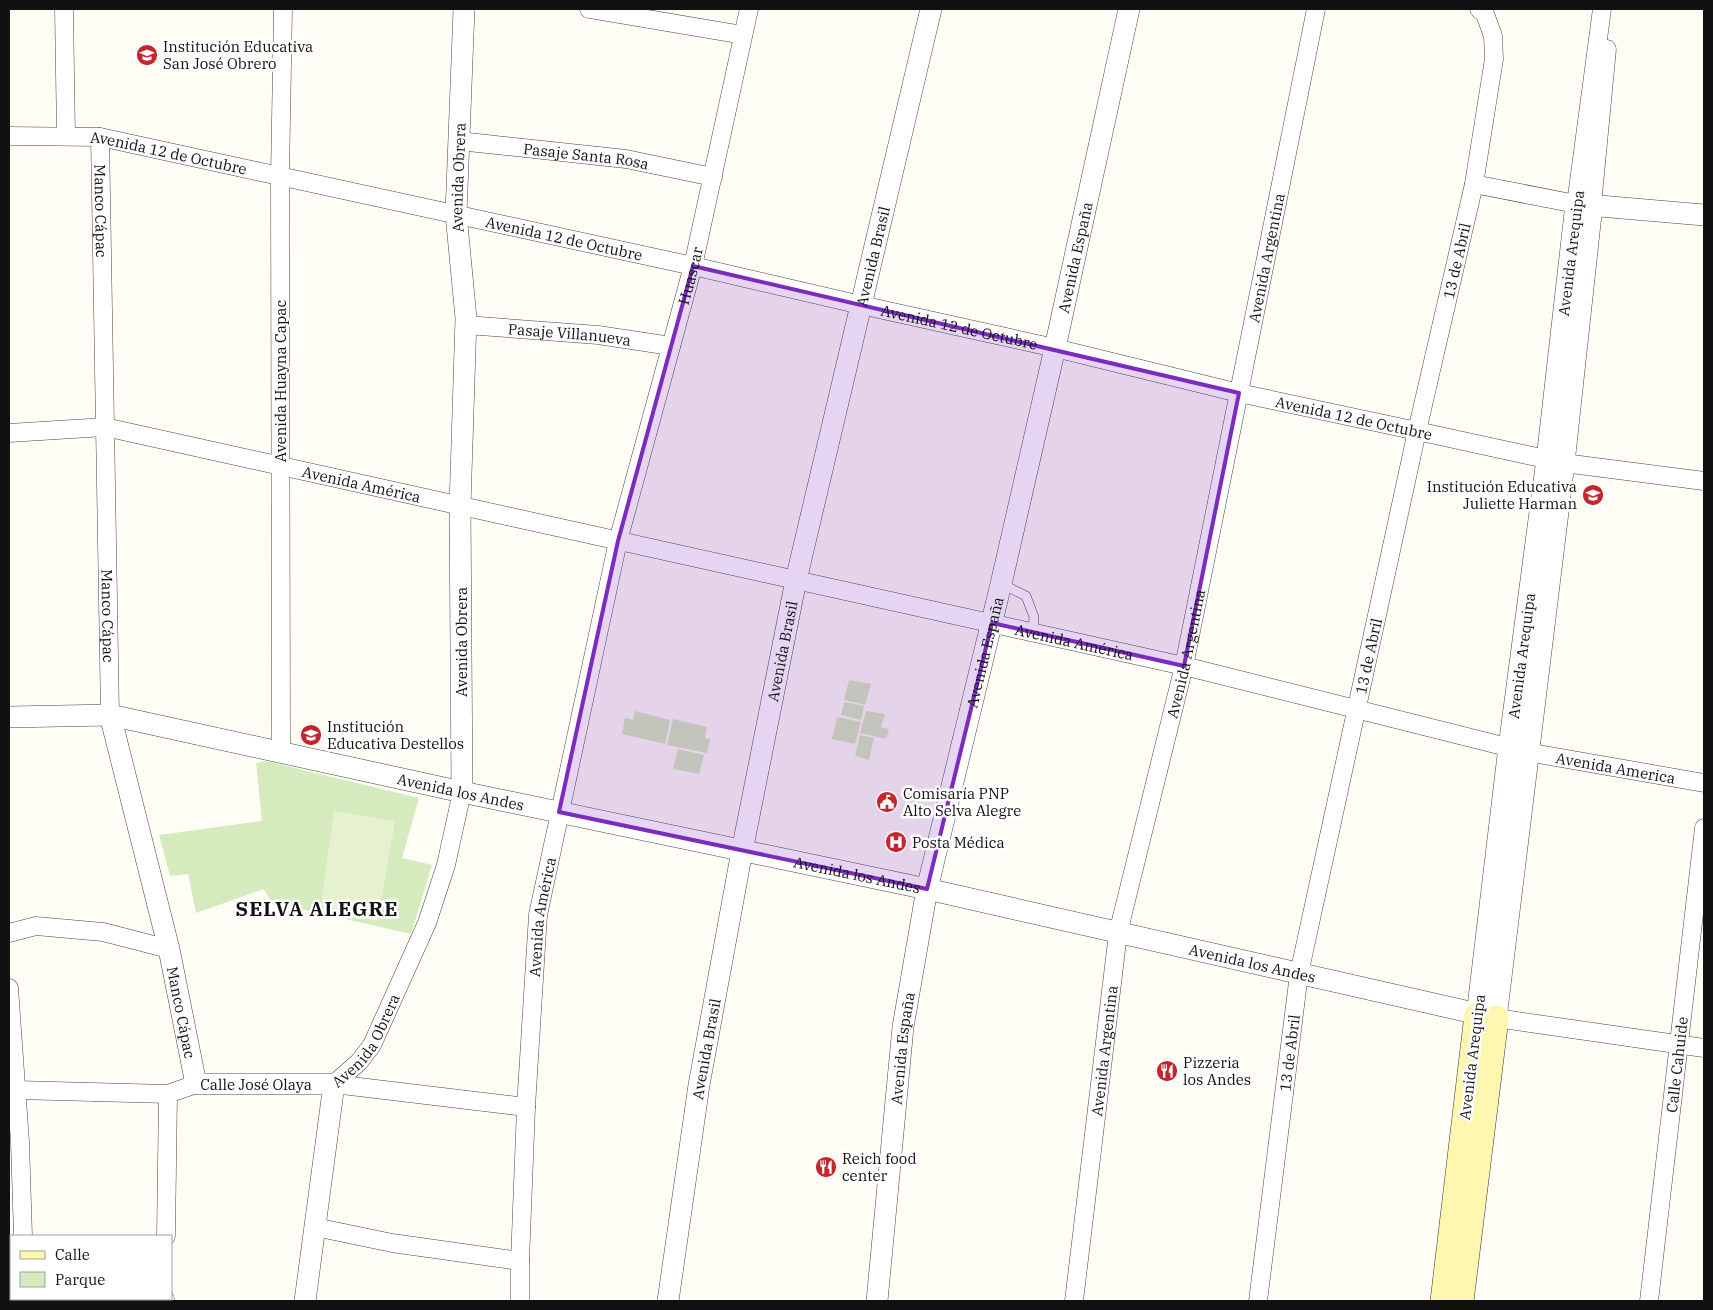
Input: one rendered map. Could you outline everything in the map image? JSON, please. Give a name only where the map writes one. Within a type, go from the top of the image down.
[{"type":"main road","name":"Avenida Arequipa","points":[[1443,1301],[1486,1017]]},
{"type":"main road","name":"Avenida Arequipa","points":[[1461,1301],[1486,1017]]},
{"type":"street","points":[[64,9],[66,136]]},
{"type":"street","name":"Avenida Huayna Capac","points":[[281,752],[280,176],[284,9]]},
{"type":"street","name":"Avenida Obrera","points":[[305,1301],[334,1084],[359,1062],[372,1045],[427,923],[446,865],[456,827],[462,792],[460,506],[466,325],[456,214],[464,9]]},
{"type":"street","points":[[589,9],[744,35]]},
{"type":"street","name":"Huascar","points":[[618,541],[693,266],[749,9]]},
{"type":"street","name":"Avenida Brasil","points":[[668,1301],[699,1085],[742,850],[796,580],[931,9]]},
{"type":"street","name":"Avenida España","points":[[877,1301],[904,1027],[927,889],[1002,584],[1129,9]]},
{"type":"street","name":"Avenida Argentina","points":[[1074,1301],[1118,933],[1184,666],[1316,9]]},
{"type":"street","name":"Avenida Arequipa","points":[[1486,1017],[1518,750],[1556,461],[1584,205],[1602,9]]},
{"type":"street","name":"Avenida Arequipa","points":[[1584,205],[1613,9]]},
{"type":"street","name":"13 de Abril","points":[[1258,1301],[1299,974],[1417,431],[1474,184],[1494,59],[1493,36],[1482,12]]},
{"type":"street","name":"Avenida 12 de Octubre","points":[[9,136],[100,137],[693,266],[1055,348],[1239,393],[1556,461],[1704,481]]},
{"type":"street","name":"Manco Cápac","points":[[100,137],[110,715],[170,949],[196,1084]]},
{"type":"street","name":"Pasaje Santa Rosa","points":[[459,140],[626,159],[712,177]]},
{"type":"street","points":[[1474,184],[1584,205],[1704,216]]},
{"type":"street","name":"Pasaje Villanueva","points":[[466,325],[598,335],[671,346]]},
{"type":"street","name":"Avenida América","points":[[9,433],[105,427],[1184,666],[1518,750]]},
{"type":"street","name":"Avenida América","points":[[520,1301],[526,1107],[538,915],[618,541]]},
{"type":"street","name":"Avenida los Andes","points":[[9,717],[110,715],[462,792],[927,889],[1486,1017],[1704,1048]]},
{"type":"street","name":"Avenida America","points":[[1518,750],[1704,783]]},
{"type":"street","name":"Calle Cahuide","points":[[1649,1301],[1704,828]]},
{"type":"street","points":[[9,933],[36,926],[103,932],[170,949]]},
{"type":"street","points":[[9,988],[11,1040],[17,1090],[14,1143],[23,1235]]},
{"type":"street","name":"Calle José Olaya","points":[[17,1090],[168,1094],[196,1084],[334,1084],[526,1107]]},
{"type":"street","points":[[166,1235],[168,1094]]},
{"type":"street","points":[[315,1227],[392,1243],[520,1262]]},
{"type":"lane","points":[[1002,584],[1026,596],[1034,617],[1033,632]]},
{"type":"highlighted area","points":[[693,266],[1239,393],[1184,666],[992,623],[927,889],[559,812],[618,541]]},
{"type":"green space","points":[[849,680],[871,684],[865,705],[844,700]]},
{"type":"green space","points":[[844,702],[864,706],[861,720],[841,715]]},
{"type":"green space","points":[[635,711],[670,720],[665,744],[622,734],[625,718],[633,720]]},
{"type":"green space","points":[[866,711],[885,714],[881,727],[889,729],[886,739],[860,733]]},
{"type":"green space","points":[[837,717],[861,722],[855,744],[832,739]]},
{"type":"green space","points":[[673,719],[707,727],[705,738],[710,739],[707,753],[667,745]]},
{"type":"green space","points":[[860,735],[874,738],[869,760],[855,756]]},
{"type":"green space","points":[[678,749],[704,755],[699,774],[673,769]]},
{"type":"green space","points":[[266,761],[419,798],[402,858],[432,865],[411,934],[271,902],[264,889],[196,913],[188,874],[170,876],[159,835],[262,821],[256,763]]},
{"type":"green space","points":[[334,811],[395,821],[378,921],[320,911]]},
{"type":"place","name":"Institución Educativa San José Obrero","points":[[147,55]]},
{"type":"place","name":"Institución Educativa Juliette Harman","points":[[1593,495]]},
{"type":"place","name":"Institución Educativa Destellos","points":[[311,735]]},
{"type":"place","name":"Comisaría PNP Alto Selva Alegre","points":[[887,802]]},
{"type":"place","name":"Posta Médica","points":[[896,842]]},
{"type":"place","name":"Pizzeria los Andes","points":[[1167,1071]]},
{"type":"place","name":"Reich food center","points":[[826,1167]]},
{"type":"district","name":"SELVA ALEGRE","points":[[317,908]]}]
